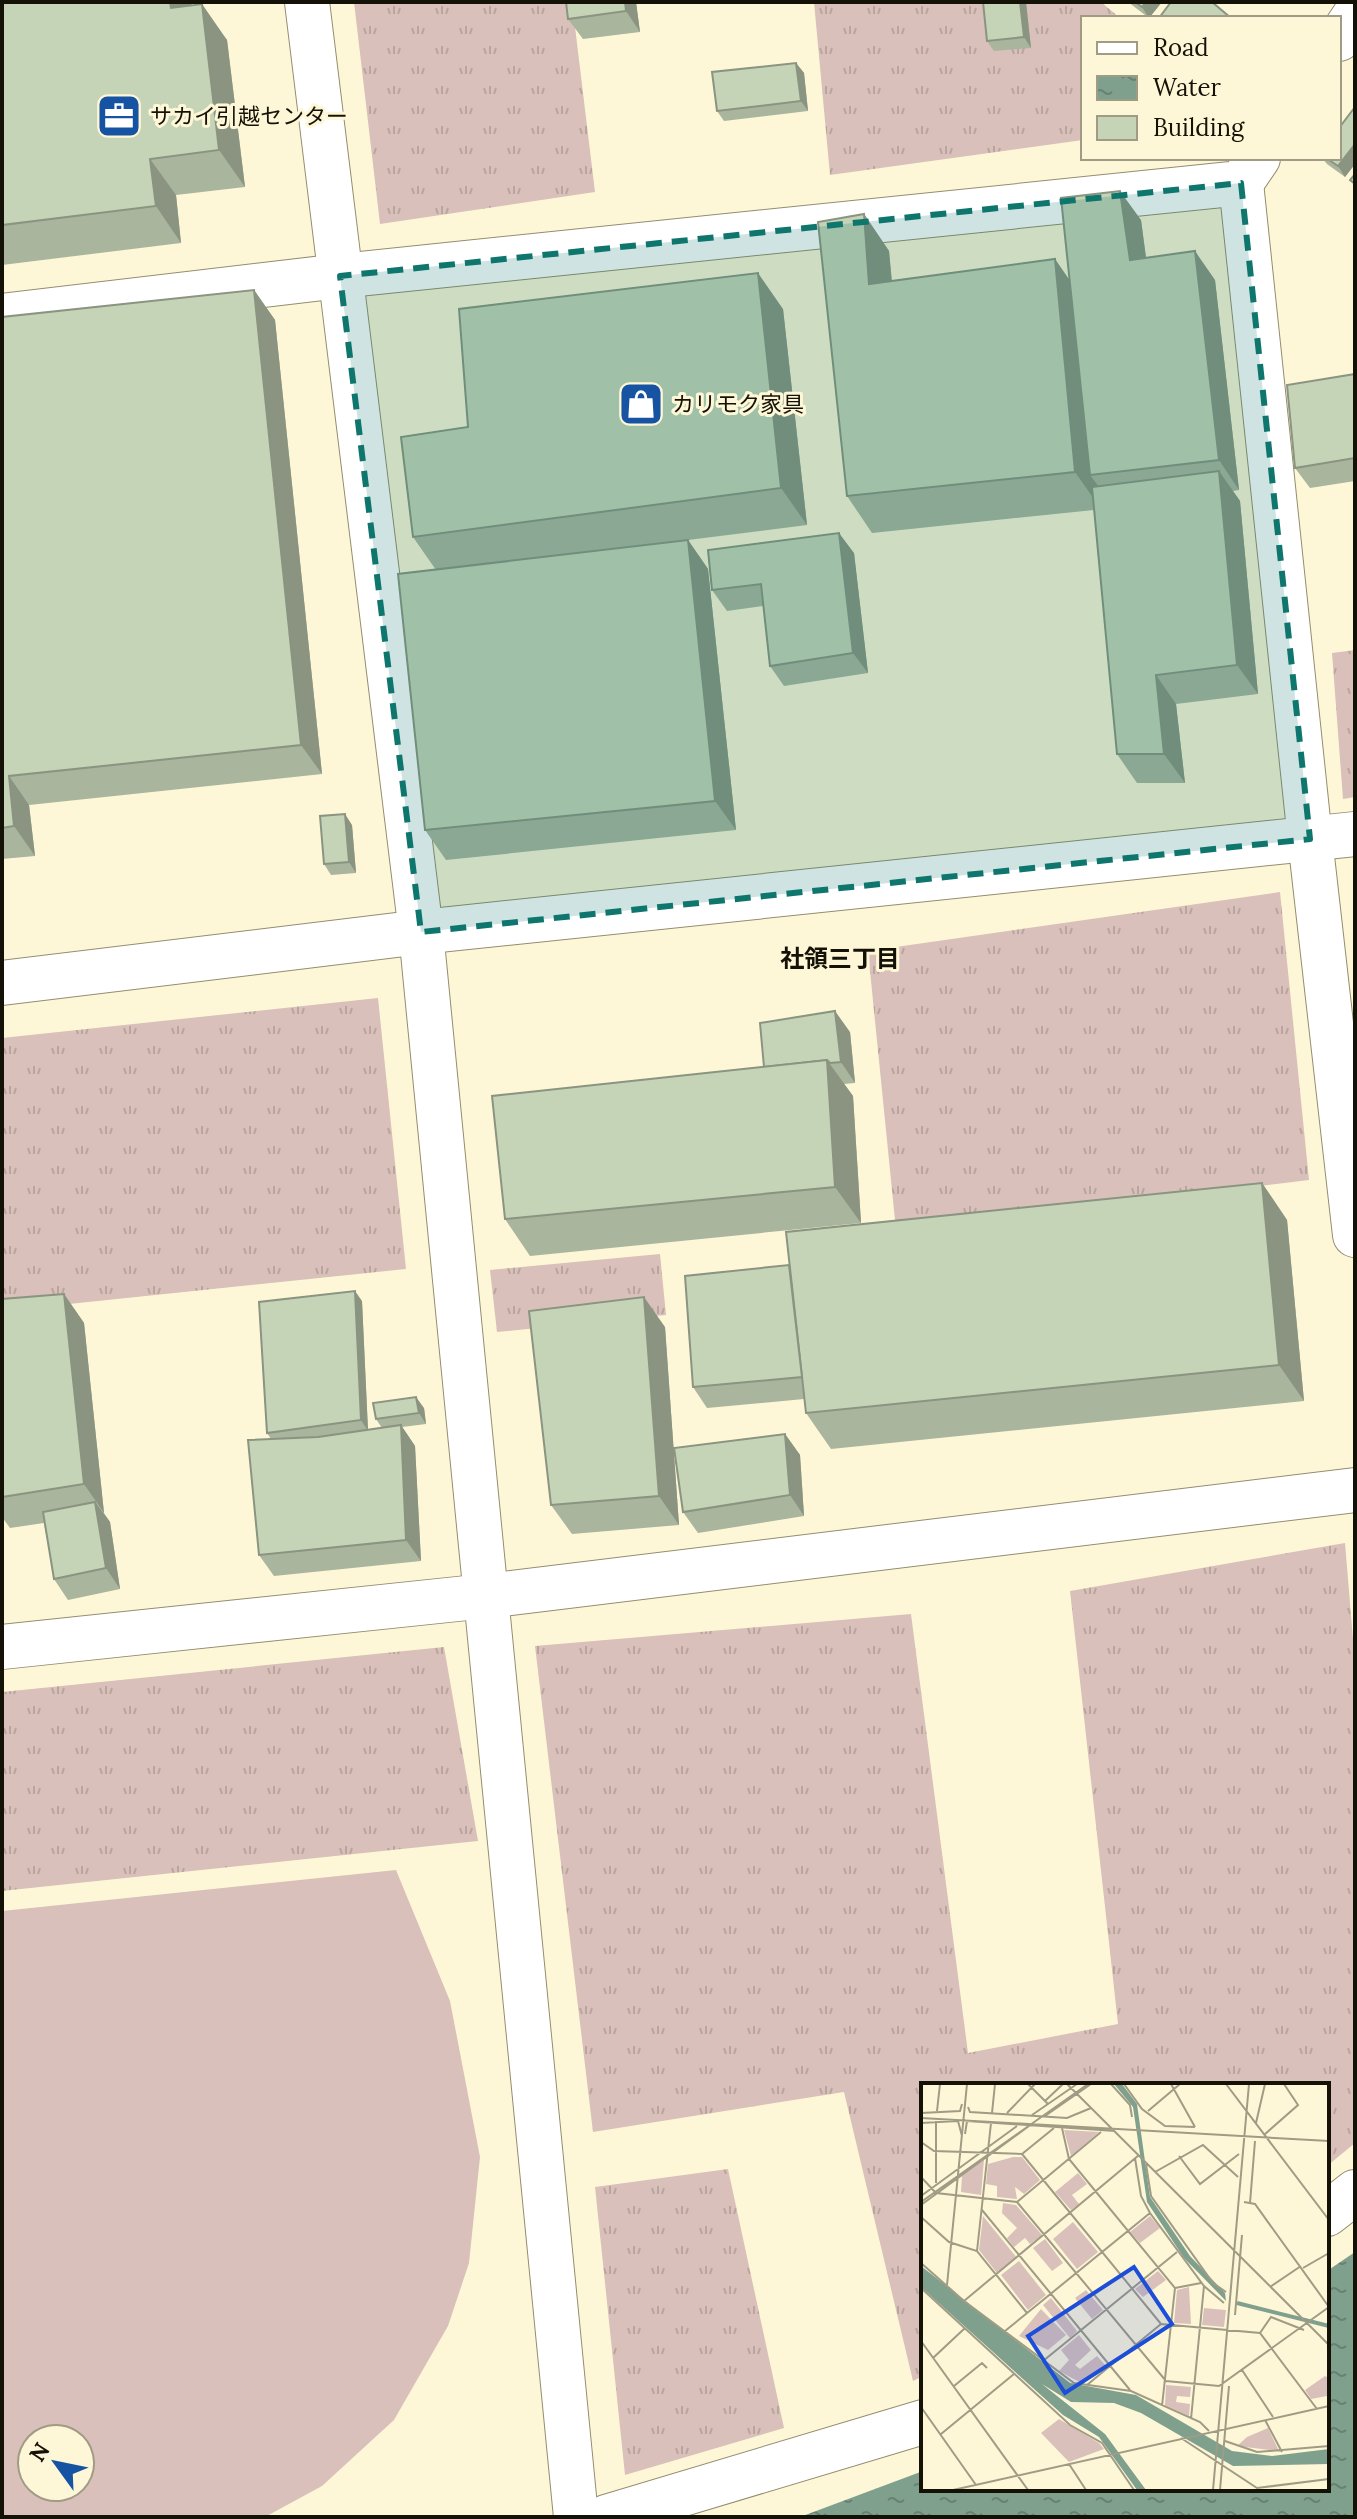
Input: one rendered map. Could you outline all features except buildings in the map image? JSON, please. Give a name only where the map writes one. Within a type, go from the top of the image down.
[{"type":"street","points":[[307,2],[421,932],[576,2517]]},
{"type":"street","points":[[1341,2],[1355,14],[1341,36]]},
{"type":"street","points":[[2,316],[1249,170],[1310,839],[1355,1235]]},
{"type":"street","points":[[2,983],[421,932],[1355,834]]},
{"type":"street","points":[[2,1647],[486,1596],[1355,1490]]},
{"type":"street","points":[[1329,2212],[1355,2192]]},
{"type":"street","points":[[606,2517],[921,2423]]},
{"type":"highlighted area","points":[[1241,183],[1310,839],[421,932],[340,276]]},
{"type":"green space","points":[[354,2],[572,2],[595,192],[380,224]]},
{"type":"green space","points":[[814,2],[1101,2],[1118,16],[1081,16],[1081,140],[830,175]]},
{"type":"green space","points":[[1355,650],[1355,797],[1343,799],[1332,653]]},
{"type":"green space","points":[[1280,892],[1309,1180],[896,1230],[868,951]]},
{"type":"green space","points":[[378,998],[406,1269],[2,1311],[2,1038]]},
{"type":"green space","points":[[660,1254],[666,1315],[497,1332],[490,1270]]},
{"type":"green space","points":[[1345,1543],[1355,1663],[1355,2143],[1329,2164],[1329,2083],[921,2083],[921,2377],[913,2381],[844,2092],[593,2132],[535,1646],[911,1614],[968,2053],[1118,2024],[1070,1591]]},
{"type":"green space","points":[[444,1647],[478,1841],[2,1891],[2,1692]]},
{"type":"green space","points":[[396,1870],[450,2001],[480,2157],[469,2263],[448,2326],[394,2420],[322,2486],[265,2517],[2,2517],[2,1911]]},
{"type":"green space","points":[[728,2169],[784,2428],[625,2475],[595,2187]]},
{"type":"water","points":[[1355,2252],[1355,2517],[800,2517],[921,2472],[921,2491],[1329,2491],[1329,2270]]},
{"type":"place","name":"サカイ引越センター","points":[[119,116]]},
{"type":"place","name":"カリモク家具","points":[[641,404]]},
{"type":"district","name":"社領三丁目","points":[[840,958]]}]
